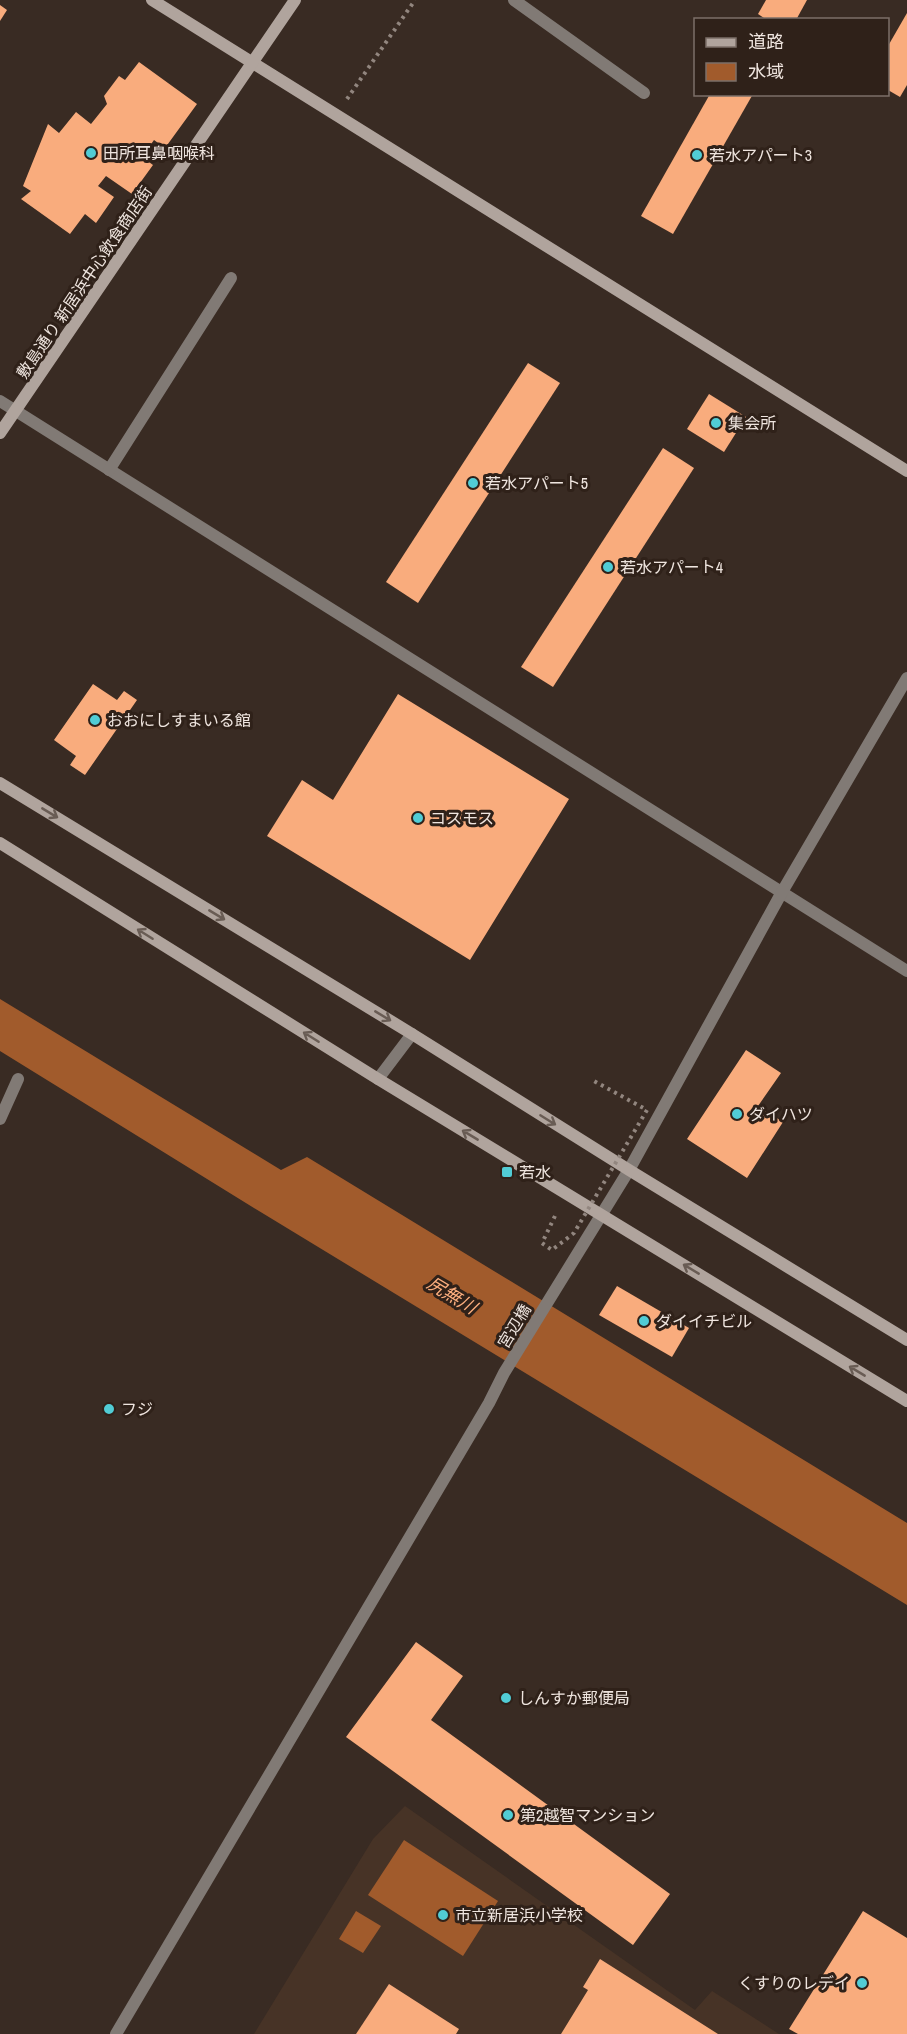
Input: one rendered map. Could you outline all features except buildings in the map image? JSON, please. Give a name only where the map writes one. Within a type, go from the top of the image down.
[{"type":"street","points":[[152,0],[907,471]]},
{"type":"street","name":"敷島通り 新居浜中心飲食商店街","points":[[0,433],[295,0]]},
{"type":"street","points":[[513,0],[644,93]]},
{"type":"street","points":[[109,470],[231,278]]},
{"type":"street","points":[[0,401],[907,971]]},
{"type":"street","name":"宮辺橋","points":[[116,2034],[477,1423],[504,1373],[603,1215],[782,892],[907,678]]},
{"type":"street","points":[[0,783],[907,1340]]},
{"type":"street","points":[[0,843],[378,1079],[907,1401]]},
{"type":"street","points":[[378,1079],[412,1034]]},
{"type":"street","points":[[0,1119],[18,1079]]},
{"type":"path","points":[[337,115],[415,0]]},
{"type":"path","points":[[555,1216],[542,1243],[552,1250],[574,1233],[647,1110],[594,1081]]},
{"type":"shaded area","name":"市立新居浜小学校","points":[[405,1806],[695,2010],[712,1991],[779,2034],[254,2034],[373,1839]]},
{"type":"water","name":"尻無川","points":[[0,999],[281,1170],[307,1157],[907,1523],[907,1605],[0,1051]]},
{"type":"water","points":[[404,1840],[498,1901],[463,1956],[368,1895]]},
{"type":"water","points":[[356,1911],[381,1926],[363,1953],[339,1939]]},
{"type":"place","name":"田所耳鼻咽喉科","points":[[91,153]]},
{"type":"place","name":"若水アパート3","points":[[697,155]]},
{"type":"place","name":"集会所","points":[[716,423]]},
{"type":"place","name":"若水アパート5","points":[[473,483]]},
{"type":"place","name":"若水アパート4","points":[[608,567]]},
{"type":"place","name":"おおにしすまいる館","points":[[95,720]]},
{"type":"place","name":"コスモス","points":[[418,818]]},
{"type":"place","name":"ダイハツ","points":[[737,1114]]},
{"type":"place","name":"若水","points":[[507,1172]]},
{"type":"place","name":"ダイイチビル","points":[[644,1321]]},
{"type":"place","name":"フジ","points":[[109,1409]]},
{"type":"place","name":"しんすか郵便局","points":[[506,1698]]},
{"type":"place","name":"第2越智マンション","points":[[508,1815]]},
{"type":"place","name":"市立新居浜小学校","points":[[443,1915]]},
{"type":"place","name":"くすりのレデイ","points":[[862,1983]]}]
